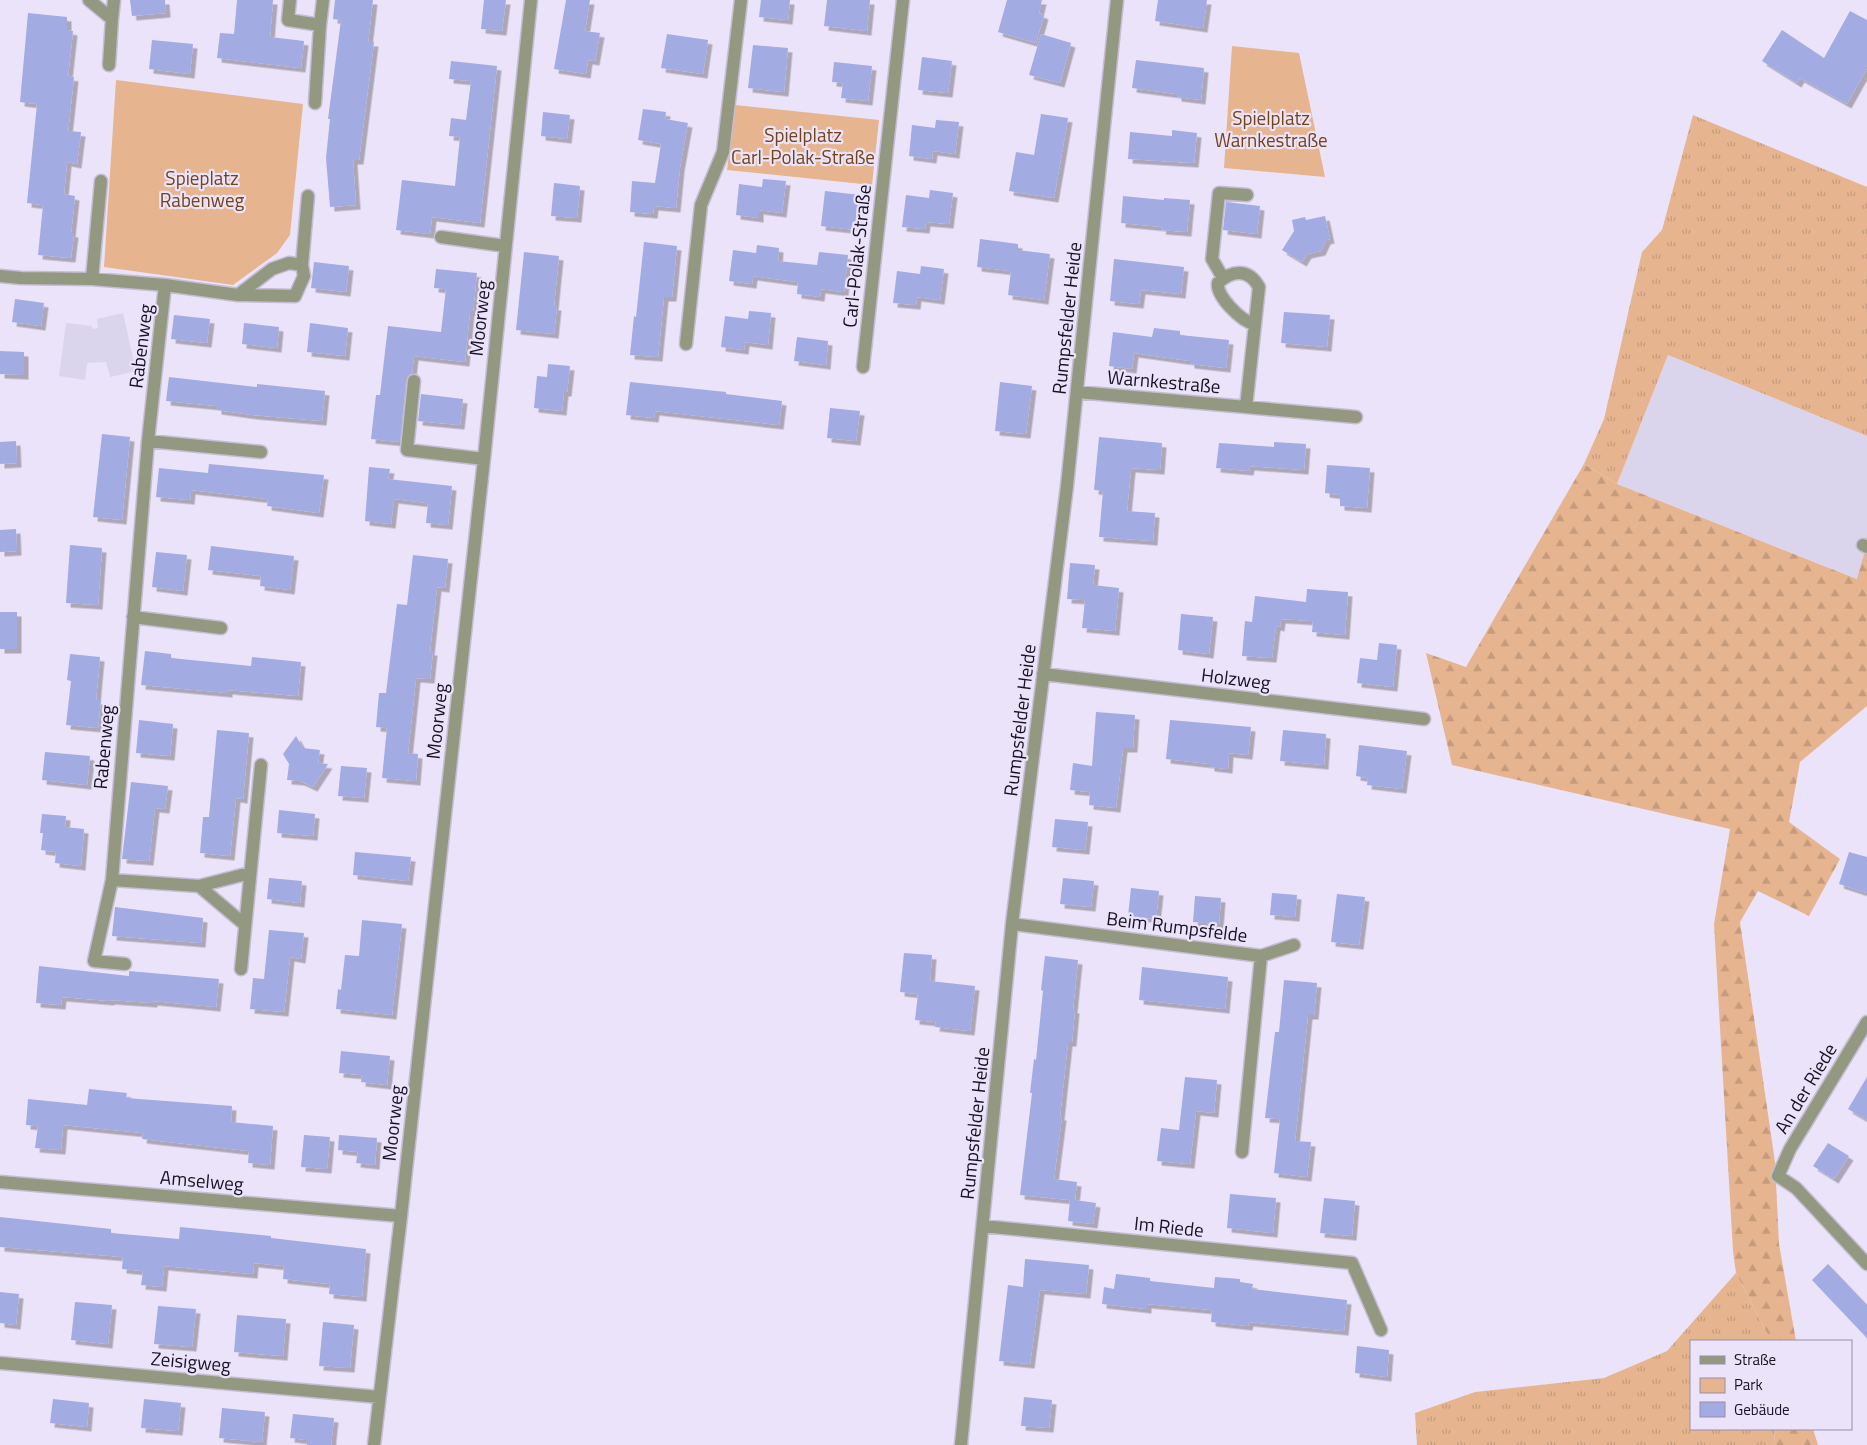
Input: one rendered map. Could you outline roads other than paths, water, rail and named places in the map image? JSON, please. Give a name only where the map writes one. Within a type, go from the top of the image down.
[{"type":"street","points":[[89,0],[112,19]]},
{"type":"street","points":[[109,65],[114,0]]},
{"type":"street","points":[[290,0],[288,20],[320,26]]},
{"type":"street","points":[[315,103],[323,0]]},
{"type":"street","name":"Moorweg","points":[[374,1445],[484,459],[531,0]]},
{"type":"street","points":[[686,344],[701,205],[722,152],[741,0]]},
{"type":"street","name":"Carl-Polak-Straße","points":[[863,367],[903,0]]},
{"type":"street","name":"Rumpsfelder Heide","points":[[961,1445],[1012,924],[1077,392],[1117,0]]},
{"type":"street","points":[[92,279],[101,181]]},
{"type":"street","points":[[1247,195],[1219,193],[1212,259],[1223,278],[1218,282],[1217,289],[1222,298],[1247,322],[1254,324]]},
{"type":"street","name":"Rabenweg","points":[[0,276],[92,279],[165,284],[238,295],[295,296],[304,276],[302,265],[308,196]]},
{"type":"street","points":[[441,237],[506,246]]},
{"type":"street","points":[[238,295],[272,269],[289,263],[302,265]]},
{"type":"street","name":"Warnkestraße","points":[[1223,278],[1230,274],[1248,274],[1255,279],[1259,287],[1246,407]]},
{"type":"street","name":"Rabenweg","points":[[125,964],[94,961],[112,880],[132,617],[165,284]]},
{"type":"street","points":[[414,381],[407,450],[484,459]]},
{"type":"street","name":"Warnkestraße","points":[[1077,392],[1356,417]]},
{"type":"street","points":[[148,441],[261,452]]},
{"type":"street","points":[[132,617],[221,628]]},
{"type":"street","name":"Holzweg","points":[[1043,674],[1424,719]]},
{"type":"street","points":[[241,969],[261,765]]},
{"type":"street","points":[[112,880],[199,886],[250,873]]},
{"type":"street","points":[[199,886],[244,924]]},
{"type":"street","name":"Beim Rumpsfelde","points":[[1012,924],[1261,956],[1242,1152]]},
{"type":"street","points":[[1261,956],[1294,945]]},
{"type":"street","name":"An der Riede","points":[[1867,1022],[1790,1149],[1778,1176],[1796,1188],[1867,1264]]},
{"type":"street","name":"Amselweg","points":[[0,1182],[401,1216]]},
{"type":"street","name":"Im Riede","points":[[983,1226],[1352,1263],[1382,1330]]},
{"type":"street","name":"Zeisigweg","points":[[0,1363],[379,1397]]},
{"type":"park label","name":"Spielplatz Warnkestraße","points":[[1271,128]]},
{"type":"park label","name":"Spielplatz Carl-Polak-Straße","points":[[803,145]]},
{"type":"park label","name":"Spieplatz Rabenweg","points":[[202,188]]}]
